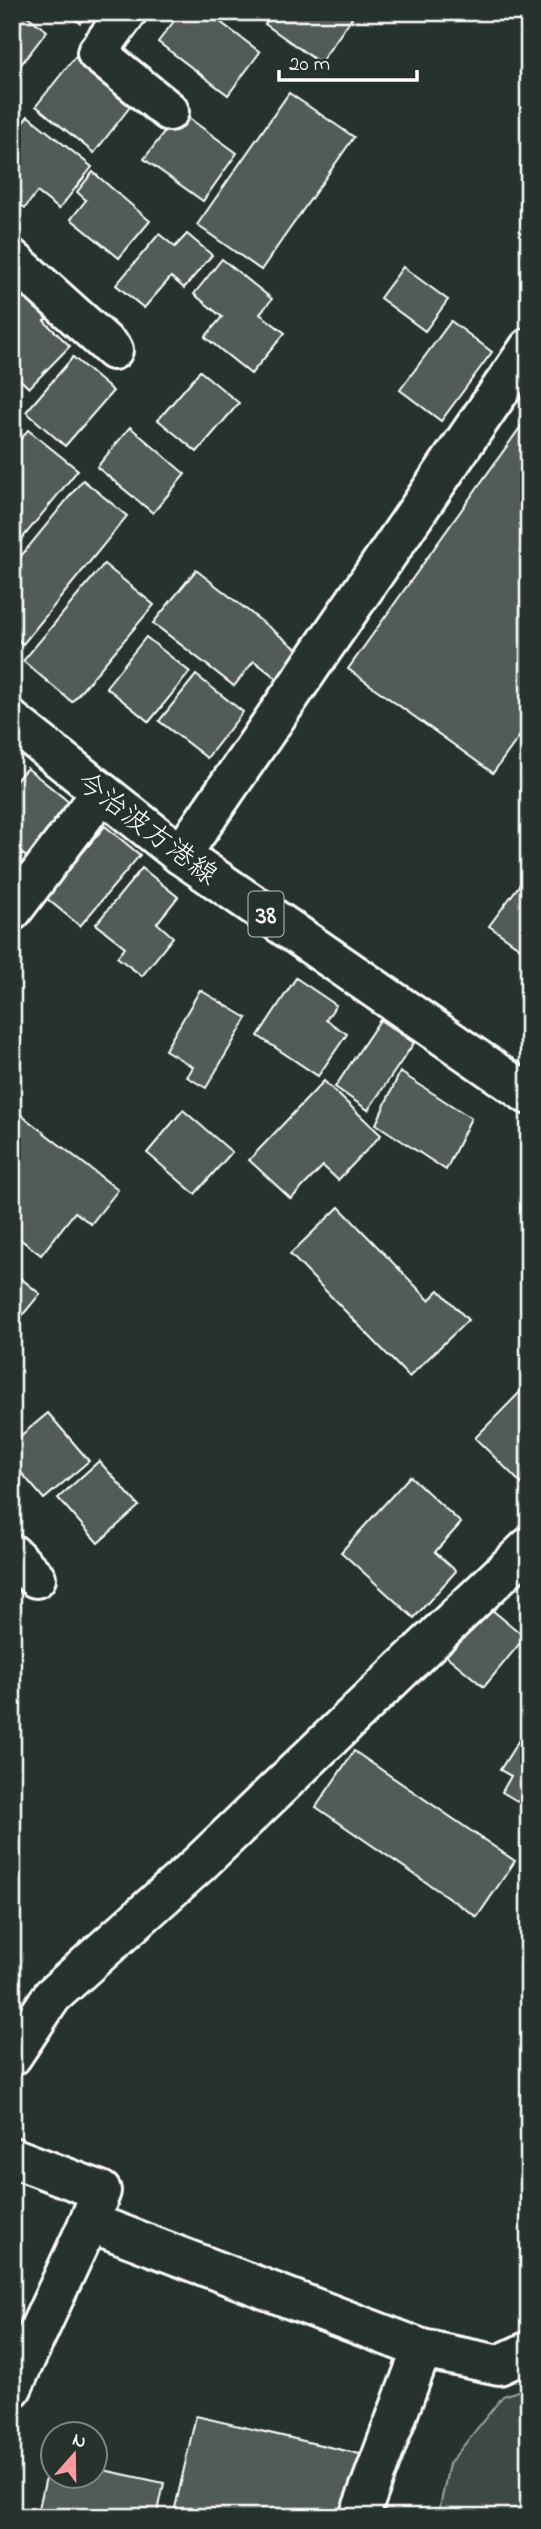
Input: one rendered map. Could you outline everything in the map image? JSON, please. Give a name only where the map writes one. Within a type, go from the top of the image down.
[{"type":"street","points":[[127,12],[97,53],[169,111]]},
{"type":"street","points":[[12,259],[113,350]]},
{"type":"street","points":[[181,855],[527,355]]},
{"type":"street","name":"今治波方港線","points":[[12,721],[181,855],[529,1095]]},
{"type":"street","points":[[12,911],[101,793]]},
{"type":"street","points":[[12,2056],[52,1996],[199,1864],[529,1548]]},
{"type":"street","points":[[12,2157],[101,2191],[12,2388]]},
{"type":"street","points":[[89,2222],[422,2349],[499,2365],[529,2351]]},
{"type":"street","points":[[359,2517],[422,2349]]},
{"type":"shaded area","points":[[529,2387],[529,2517],[438,2517],[449,2464],[503,2396]]},
{"type":"building","points":[[12,12],[22,12],[47,31],[12,76]]},
{"type":"building","points":[[65,12],[89,12],[80,23]]},
{"type":"building","points":[[181,12],[207,12],[260,52],[228,95],[158,42]]},
{"type":"building","points":[[274,12],[356,12],[320,63],[265,24]]},
{"type":"building","points":[[75,57],[133,103],[94,153],[36,106]]},
{"type":"building","points":[[289,93],[354,137],[261,270],[197,225]]},
{"type":"building","points":[[28,116],[92,167],[59,209],[37,192],[25,208],[12,199],[12,137]]},
{"type":"building","points":[[186,116],[237,153],[203,201],[144,159],[170,125],[177,130]]},
{"type":"building","points":[[93,172],[150,221],[119,258],[71,219],[86,200],[77,192]]},
{"type":"building","points":[[159,234],[175,247],[187,234],[212,255],[184,288],[171,277],[144,308],[116,285]]},
{"type":"building","points":[[222,259],[272,299],[260,314],[285,333],[251,374],[205,337],[222,317],[194,294]]},
{"type":"building","points":[[12,267],[29,283],[12,301]]},
{"type":"building","points":[[403,267],[448,300],[425,331],[380,298]]},
{"type":"building","points":[[31,289],[54,311],[44,321],[70,346],[29,388],[12,372],[12,308]]},
{"type":"building","points":[[451,321],[492,352],[441,421],[400,390]]},
{"type":"building","points":[[73,357],[113,391],[65,446],[26,412]]},
{"type":"building","points":[[200,371],[239,403],[197,452],[158,420]]},
{"type":"building","points":[[529,415],[529,723],[493,773],[348,669]]},
{"type":"building","points":[[130,427],[185,474],[153,513],[97,467]]},
{"type":"building","points":[[28,430],[78,470],[12,551],[12,450]]},
{"type":"building","points":[[83,480],[127,516],[23,644],[12,635],[12,567]]},
{"type":"building","points":[[104,564],[154,605],[72,702],[23,661]]},
{"type":"building","points":[[196,570],[302,653],[280,681],[254,661],[234,686],[153,623]]},
{"type":"building","points":[[146,637],[190,672],[149,722],[106,687]]},
{"type":"building","points":[[196,675],[243,712],[207,758],[159,721]]},
{"type":"building","points":[[27,768],[75,807],[30,860],[12,845],[12,785]]},
{"type":"building","points":[[105,826],[140,855],[80,926],[45,897]]},
{"type":"building","points":[[142,868],[178,897],[157,923],[173,937],[142,976],[117,957],[125,947],[96,924]]},
{"type":"building","points":[[529,872],[529,954],[489,926]]},
{"type":"building","points":[[296,978],[336,1005],[326,1020],[347,1034],[318,1076],[258,1036]]},
{"type":"building","points":[[200,990],[247,1018],[206,1088],[187,1077],[193,1067],[165,1050]]},
{"type":"building","points":[[380,1020],[414,1043],[368,1110],[335,1087]]},
{"type":"building","points":[[400,1072],[471,1118],[446,1170],[376,1124]]},
{"type":"building","points":[[324,1081],[381,1135],[338,1180],[323,1166],[291,1199],[249,1160]]},
{"type":"building","points":[[12,1108],[118,1190],[91,1224],[75,1212],[41,1255],[12,1233]]},
{"type":"building","points":[[183,1110],[232,1152],[195,1194],[147,1153]]},
{"type":"building","points":[[339,1207],[429,1300],[439,1290],[468,1320],[409,1377],[290,1254]]},
{"type":"building","points":[[12,1271],[40,1294],[12,1328]]},
{"type":"building","points":[[522,1390],[529,1396],[529,1491],[475,1438]]},
{"type":"building","points":[[48,1413],[89,1461],[44,1499],[12,1462],[12,1443]]},
{"type":"building","points":[[99,1461],[139,1506],[98,1543],[58,1498]]},
{"type":"building","points":[[410,1476],[461,1523],[435,1552],[456,1571],[414,1618],[341,1552]]},
{"type":"building","points":[[486,1605],[525,1637],[484,1687],[444,1654]]},
{"type":"building","points":[[529,1647],[529,1666],[520,1658]]},
{"type":"building","points":[[529,1724],[529,1808],[502,1792],[511,1776],[500,1770]]},
{"type":"building","points":[[354,1751],[515,1861],[477,1917],[316,1807]]},
{"type":"building","points":[[196,2416],[364,2455],[350,2517],[173,2517]]},
{"type":"building","points":[[108,2471],[164,2483],[157,2517],[37,2517],[43,2490],[108,2490]]}]
